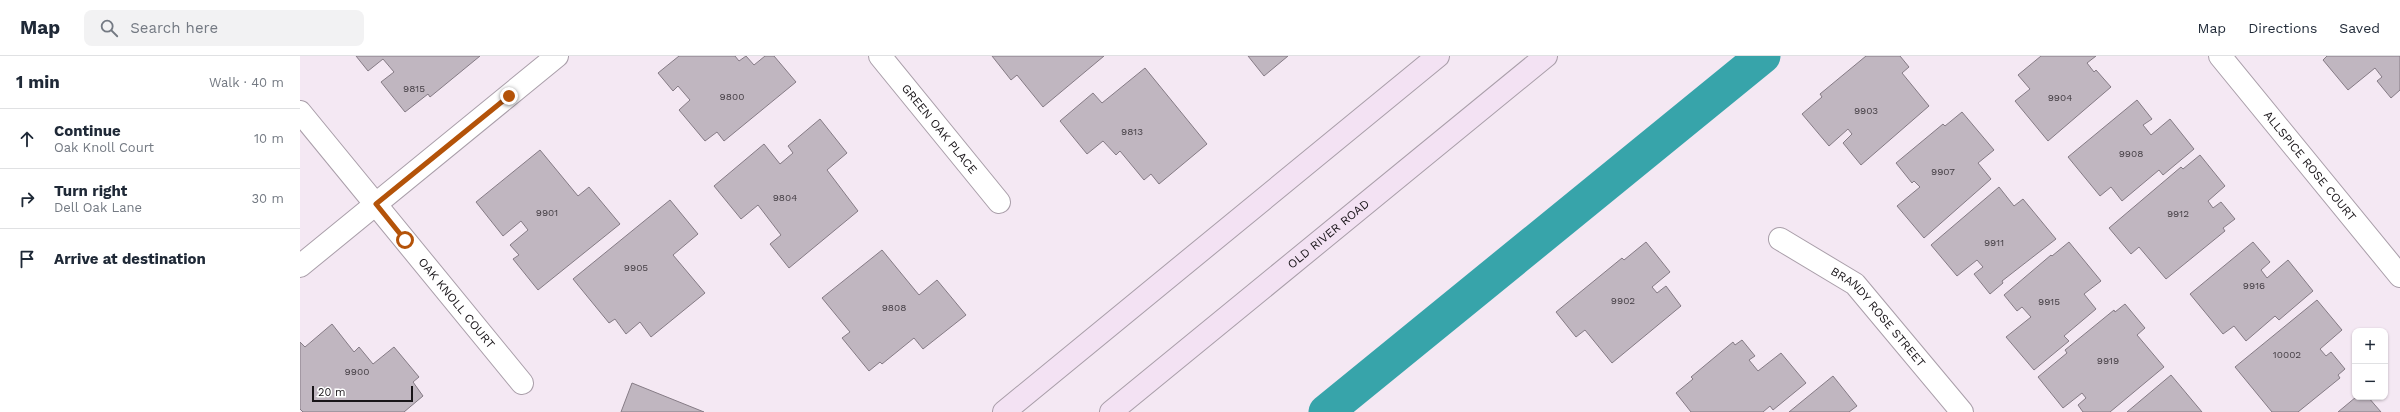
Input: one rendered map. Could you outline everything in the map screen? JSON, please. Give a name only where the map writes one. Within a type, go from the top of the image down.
[{"type":"main road","points":[[1004,412],[1438,56]]},
{"type":"main road","name":"OLD RIVER ROAD","points":[[1111,412],[1546,56]]},
{"type":"street","points":[[300,266],[558,56]]},
{"type":"street","name":"GREEN OAK PLACE","points":[[880,56],[999,202]]},
{"type":"street","name":"ALLSPICE ROSE COURT","points":[[2220,56],[2400,276]]},
{"type":"street","name":"OAK KNOLL COURT","points":[[300,112],[522,383]]},
{"type":"street","name":"BRANDY ROSE STREET","points":[[1780,239],[1855,284],[1962,412]]},
{"type":"building","points":[[356,56],[480,56],[430,97],[428,94],[405,112],[381,82],[394,72],[383,59],[368,71]]},
{"type":"building","points":[[679,56],[735,56],[739,61],[746,56],[754,65],[765,56],[774,56],[796,82],[724,141],[717,132],[705,141],[679,110],[690,100],[678,86],[673,91],[658,73]]},
{"type":"building","points":[[992,56],[1104,56],[1043,107],[1017,75],[1011,80]]},
{"type":"building","points":[[1248,56],[1288,56],[1264,76]]},
{"type":"building","points":[[1866,56],[1900,56],[1909,67],[1902,73],[1929,106],[1861,165],[1843,143],[1852,134],[1848,129],[1829,146],[1802,114],[1822,97],[1820,94]]},
{"type":"building","points":[[2041,56],[2096,56],[2087,63],[2094,72],[2096,70],[2111,87],[2048,141],[2015,101],[2030,89],[2018,75]]},
{"type":"building","points":[[2327,56],[2400,56],[2400,90],[2391,98],[2377,81],[2382,77],[2375,68],[2348,90],[2323,60]]},
{"type":"building","points":[[1145,68],[1207,144],[1159,184],[1151,174],[1144,180],[1120,151],[1116,155],[1103,141],[1087,154],[1060,121],[1093,93],[1102,103]]},
{"type":"building","points":[[2137,100],[2152,119],[2143,125],[2151,135],[2170,119],[2194,149],[2163,175],[2159,170],[2122,201],[2111,187],[2100,196],[2068,157]]},
{"type":"building","points":[[1962,112],[1994,150],[1978,163],[1991,179],[1924,238],[1897,206],[1920,187],[1914,181],[1912,183],[1896,163],[1943,124],[1945,126]]},
{"type":"building","points":[[820,119],[847,153],[827,170],[858,211],[789,268],[770,244],[781,235],[758,205],[741,219],[714,186],[764,144],[780,164],[793,153],[788,146]]},
{"type":"building","points":[[540,150],[578,196],[589,187],[620,224],[538,290],[513,259],[519,255],[510,245],[528,230],[521,221],[503,236],[476,202]]},
{"type":"building","points":[[2200,155],[2225,186],[2208,201],[2213,208],[2221,202],[2235,219],[2223,228],[2225,231],[2166,279],[2139,247],[2131,254],[2109,228],[2181,167],[2183,169]]},
{"type":"building","points":[[1999,187],[2014,206],[2023,199],[2056,239],[2002,281],[2003,283],[1990,294],[1974,274],[1983,267],[1977,260],[1957,276],[1931,245]]},
{"type":"building","points":[[670,200],[698,234],[673,255],[705,293],[651,337],[640,322],[626,334],[615,319],[609,323],[573,279]]},
{"type":"building","points":[[1646,242],[1670,272],[1652,287],[1657,293],[1666,286],[1681,306],[1612,363],[1585,330],[1576,337],[1556,312],[1622,258],[1624,260]]},
{"type":"building","points":[[2069,242],[2101,281],[2084,294],[2096,309],[2064,336],[2069,341],[2034,370],[2006,337],[2031,317],[2022,307],[2017,311],[2004,295],[2051,255],[2052,256]]},
{"type":"building","points":[[2253,242],[2270,262],[2261,270],[2267,278],[2288,260],[2313,291],[2279,320],[2275,316],[2246,341],[2234,326],[2223,334],[2190,294]]},
{"type":"building","points":[[882,250],[919,295],[937,280],[966,315],[923,349],[914,338],[882,364],[880,362],[869,371],[842,338],[850,332],[822,298]]},
{"type":"building","points":[[2317,300],[2342,330],[2320,349],[2326,356],[2331,352],[2345,369],[2338,375],[2340,378],[2298,412],[2272,412],[2235,367]]},
{"type":"building","points":[[2125,304],[2145,328],[2137,335],[2164,367],[2110,412],[2083,412],[2078,405],[2086,398],[2082,393],[2063,408],[2038,377],[2067,353],[2065,350],[2114,310],[2115,312]]},
{"type":"building","points":[[332,324],[354,352],[359,347],[373,364],[394,347],[419,377],[413,382],[423,396],[404,412],[303,412],[300,409],[300,342],[305,347]]},
{"type":"building","points":[[1742,340],[1755,356],[1749,360],[1758,371],[1781,353],[1806,383],[1773,410],[1770,406],[1763,412],[1691,412],[1676,393],[1693,379],[1691,377],[1733,342],[1735,345]]},
{"type":"building","points":[[2171,375],[2202,412],[2127,412]]},
{"type":"building","points":[[1833,376],[1857,406],[1849,412],[1789,412]]},
{"type":"building","points":[[632,383],[704,412],[621,412]]},
{"type":"building","points":[[2352,400],[2371,400],[2381,412],[2338,412]]},
{"type":"waterway","points":[[1326,412],[1763,56]]},
{"type":"route","points":[[405,240],[376,204],[509,96]]}]
